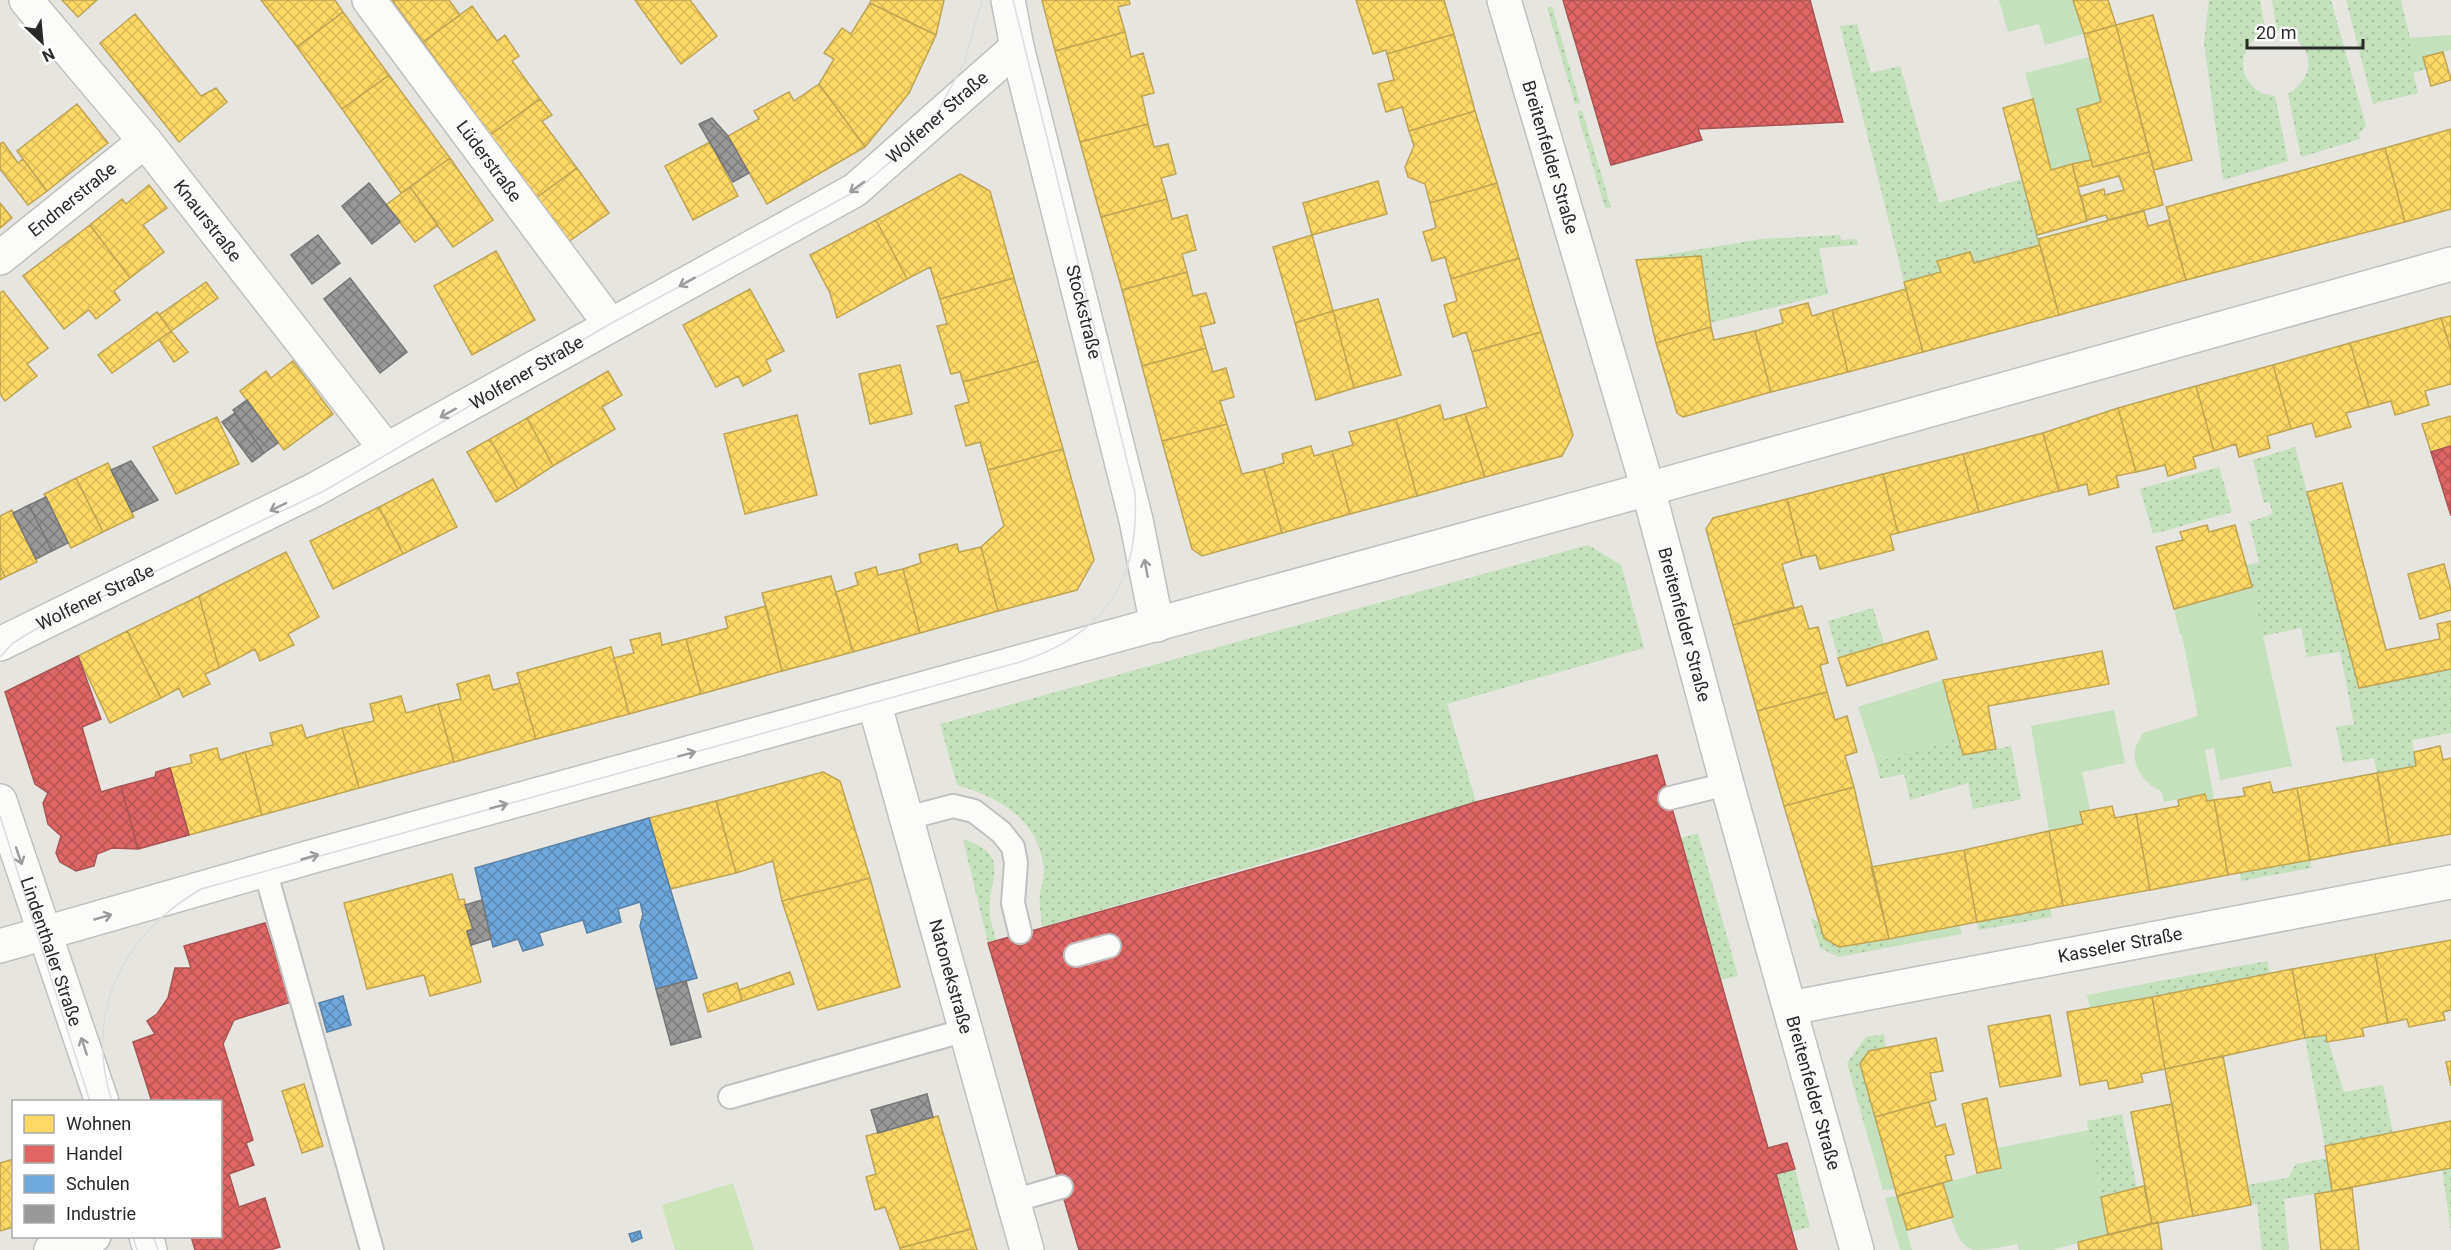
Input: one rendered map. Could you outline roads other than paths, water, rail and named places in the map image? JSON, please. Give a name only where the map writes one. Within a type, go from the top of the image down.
[{"type":"street","name":"Knaurstraße","points":[[26,0],[145,141],[385,448]]},
{"type":"street","name":"Lüderstraße","points":[[369,0],[610,324]]},
{"type":"street","name":"Stockstraße","points":[[1008,0],[1017,47],[1127,487],[1158,625]]},
{"type":"street","name":"Breitenfelder Straße","points":[[1504,0],[1647,489],[1726,784],[1857,1250]]},
{"type":"street","name":"Wolfener Straße","points":[[0,644],[314,490],[385,448],[855,190],[1017,47]]},
{"type":"street","name":"Endnerstraße","points":[[0,258],[145,141]]},
{"type":"street","points":[[0,946],[265,870],[1158,625],[2451,264]]},
{"type":"street","name":"Natonekstraße","points":[[874,702],[1027,1250]]},
{"type":"street","name":"Lindenthaler Straße","points":[[0,801],[47,933],[102,1100]]},
{"type":"street","name":"Kasseler Straße","points":[[1790,1008],[2451,882]]},
{"type":"street","points":[[51,1250],[88,1238]]},
{"type":"lane","points":[[1670,798],[1726,784]]},
{"type":"lane","points":[[907,818],[953,806],[974,811],[1001,832],[1013,847],[1016,863],[1013,903],[1020,932]]},
{"type":"lane","points":[[265,870],[372,1250]]},
{"type":"lane","points":[[1076,955],[1109,946]]},
{"type":"lane","points":[[730,1097],[966,1030]]},
{"type":"lane","points":[[1013,1201],[1061,1187]]},
{"type":"tram line","points":[[0,657],[13,643],[41,626],[324,491],[610,324],[856,191],[903,151],[937,113],[964,63],[982,0]]},
{"type":"tram line","points":[[112,1100],[105,1069],[103,1037],[107,1007],[116,979],[130,953],[149,929],[173,908],[201,889],[1020,662],[1050,650],[1075,636],[1095,620],[1111,600],[1123,578],[1131,553],[1135,525],[1135,493],[1013,0]]},
{"type":"tram line","points":[[0,816],[89,1100]]},
{"type":"tram line","points":[[134,1238],[137,1250]]},
{"type":"tram line","points":[[154,1238],[158,1250]]}]
